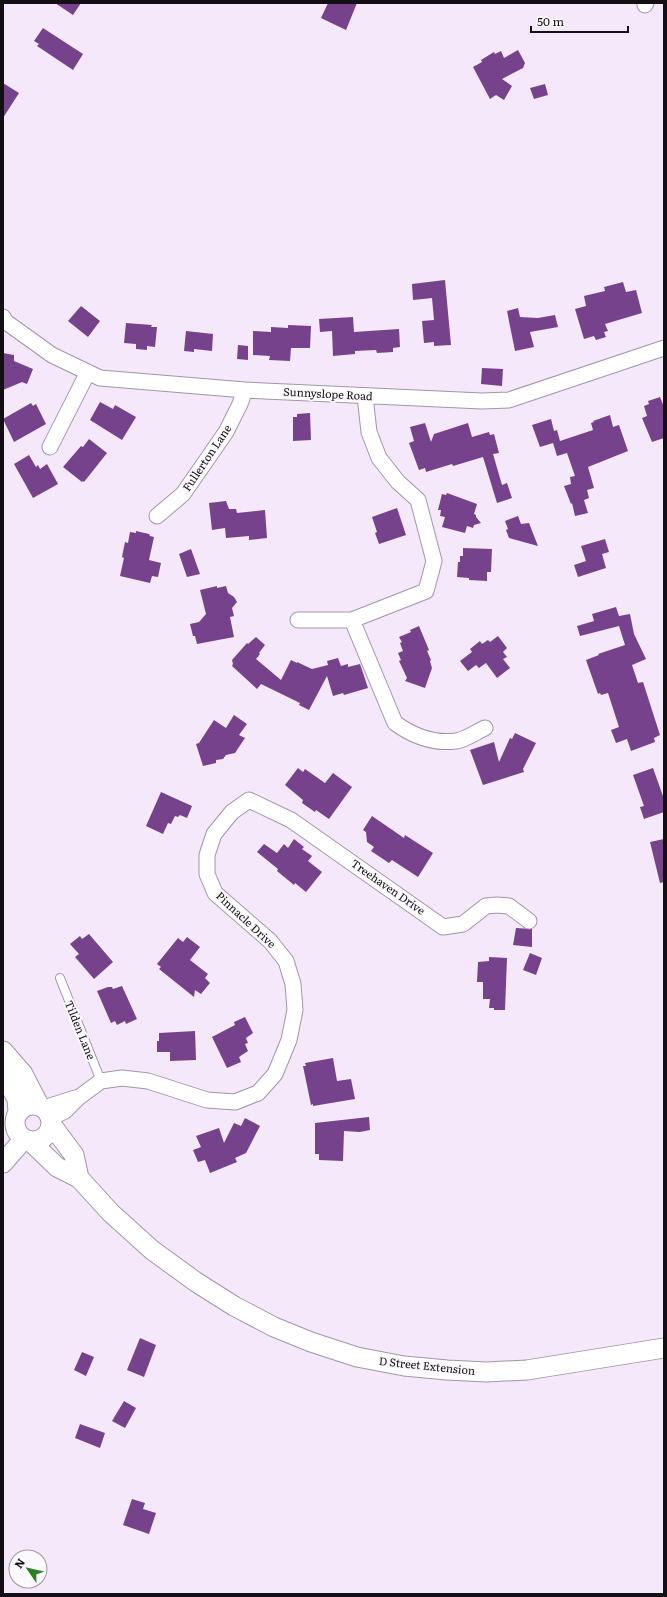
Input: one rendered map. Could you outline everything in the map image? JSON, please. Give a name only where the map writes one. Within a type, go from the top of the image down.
[{"type":"street","name":"Sunnyslope Road","points":[[3,317],[6,322],[52,355],[100,378],[245,390],[365,396],[482,401],[509,400],[664,348]]},
{"type":"street","points":[[50,447],[88,372]]},
{"type":"street","name":"Fullerton Lane","points":[[157,516],[183,494],[226,432],[240,404],[245,390]]},
{"type":"street","points":[[298,620],[352,620],[426,591],[434,561],[418,500],[398,482],[379,458],[369,432],[365,396]]},
{"type":"street","points":[[352,620],[395,723],[410,733],[432,740],[457,741],[485,728]]},
{"type":"street","name":"Treehaven Drive","points":[[249,800],[291,820],[443,927],[463,924],[486,906],[497,904],[509,906],[529,920]]},
{"type":"street","name":"Pinnacle Drive","points":[[46,1114],[65,1111],[78,1098],[100,1081],[122,1078],[148,1081],[207,1100],[235,1102],[258,1093],[275,1074],[289,1040],[295,1010],[293,984],[286,961],[270,940],[215,893],[207,874],[207,854],[214,834],[232,812],[249,800]]},
{"type":"street","points":[[3,1051],[23,1074],[46,1114],[74,1155],[79,1178]]},
{"type":"street","points":[[3,1058],[4,1068],[10,1086],[17,1099],[14,1124],[19,1135],[27,1140],[36,1141],[42,1139],[47,1135],[46,1114]]},
{"type":"street","points":[[3,1134],[16,1115],[27,1105],[46,1114]]},
{"type":"street","points":[[3,1163],[27,1140]]},
{"type":"street","name":"D Street Extension","points":[[27,1140],[57,1167],[79,1178],[112,1213],[146,1244],[196,1282],[234,1306],[274,1327],[311,1342],[357,1357],[404,1366],[486,1372],[527,1370],[664,1348]]},
{"type":"lane","name":"Tilden Lane","points":[[60,978],[100,1081]]},
{"type":"building","points":[[55,3],[81,3],[73,15]]},
{"type":"building","points":[[328,3],[357,3],[346,30],[321,18]]},
{"type":"building","points":[[43,28],[83,54],[73,70],[37,46],[39,44],[34,41]]},
{"type":"building","points":[[518,50],[525,63],[523,68],[502,79],[512,86],[504,100],[496,95],[490,99],[473,67],[494,52],[495,54],[501,51],[504,58]]},
{"type":"building","points":[[3,83],[19,93],[3,118]]},
{"type":"building","points":[[545,84],[548,95],[534,99],[530,88]]},
{"type":"building","points":[[445,280],[451,345],[434,346],[434,342],[424,343],[422,321],[434,320],[432,298],[413,300],[412,284]]},
{"type":"building","points":[[623,282],[626,292],[636,290],[642,313],[605,324],[608,331],[604,332],[606,337],[596,340],[594,336],[584,339],[575,309],[586,306],[584,296],[605,291],[604,287]]},
{"type":"building","points":[[81,306],[100,321],[88,337],[68,321]]},
{"type":"building","points":[[518,308],[520,317],[538,318],[555,315],[558,327],[530,332],[534,347],[515,351],[507,311]]},
{"type":"building","points":[[353,317],[354,332],[399,329],[400,347],[393,348],[393,352],[377,353],[376,350],[355,351],[355,354],[333,356],[332,331],[320,332],[319,319]]},
{"type":"building","points":[[126,323],[152,325],[151,327],[157,327],[155,347],[147,346],[147,350],[136,349],[136,344],[124,343]]},
{"type":"building","points":[[288,325],[311,326],[310,348],[291,348],[290,361],[269,360],[270,356],[253,355],[253,331],[271,332],[271,327],[288,328]]},
{"type":"building","points":[[186,331],[213,334],[212,351],[194,349],[194,352],[184,351]]},
{"type":"building","points":[[238,345],[248,346],[248,360],[237,359]]},
{"type":"building","points":[[3,353],[14,355],[14,361],[33,369],[27,384],[22,382],[3,390]]},
{"type":"building","points":[[482,368],[503,369],[502,386],[481,384]]},
{"type":"building","points":[[660,397],[664,407],[664,438],[652,442],[642,418],[647,416],[644,406],[649,404],[648,401]]},
{"type":"building","points":[[100,402],[113,409],[115,405],[136,417],[122,440],[90,420]]},
{"type":"building","points":[[31,403],[33,406],[36,404],[46,424],[14,442],[3,419]]},
{"type":"building","points":[[310,413],[311,440],[293,441],[293,417],[297,417],[297,414]]},
{"type":"building","points":[[610,415],[613,427],[619,425],[628,451],[588,467],[594,488],[587,490],[589,498],[584,500],[588,513],[575,516],[572,503],[571,504],[564,486],[571,484],[570,477],[575,476],[567,453],[557,456],[553,443],[540,447],[532,425],[551,419],[554,431],[557,430],[560,441],[593,430],[591,423],[594,422],[593,421]]},
{"type":"building","points":[[425,423],[431,442],[434,434],[468,423],[472,437],[489,432],[490,435],[494,434],[499,453],[493,454],[502,485],[507,483],[512,498],[497,503],[483,457],[426,472],[425,468],[419,470],[409,443],[414,441],[410,427]]},
{"type":"building","points":[[89,439],[107,453],[84,482],[82,482],[63,467]]},
{"type":"building","points":[[29,455],[36,467],[38,465],[40,469],[47,464],[58,484],[33,498],[14,464]]},
{"type":"building","points":[[447,493],[477,504],[474,514],[481,523],[474,525],[473,528],[467,526],[465,533],[442,527],[445,517],[440,516],[441,510],[438,510],[442,494],[446,495]]},
{"type":"building","points":[[226,501],[229,509],[236,509],[237,513],[265,510],[267,538],[249,540],[249,536],[226,538],[225,528],[212,530],[209,503]]},
{"type":"building","points":[[397,508],[406,535],[379,544],[372,517]]},
{"type":"building","points":[[518,516],[521,524],[529,523],[538,546],[509,538],[505,521]]},
{"type":"building","points":[[136,531],[149,534],[150,536],[154,537],[149,560],[161,563],[158,577],[152,576],[150,583],[120,576],[124,558],[122,557],[125,542],[128,543],[130,532],[136,533]]},
{"type":"building","points":[[605,539],[609,552],[602,554],[606,568],[578,577],[574,565],[586,561],[581,546]]},
{"type":"building","points":[[463,548],[492,549],[491,572],[487,572],[487,581],[469,580],[469,578],[457,577],[458,562],[460,562],[460,556],[463,556]]},
{"type":"building","points":[[191,549],[200,574],[187,577],[179,554]]},
{"type":"building","points":[[217,586],[217,588],[226,586],[228,593],[234,597],[237,602],[232,608],[234,616],[230,617],[234,637],[197,644],[190,624],[199,622],[206,614],[200,590]]},
{"type":"building","points":[[616,607],[619,616],[630,614],[634,634],[646,659],[632,665],[638,683],[643,682],[660,735],[654,738],[655,742],[631,751],[627,739],[616,743],[611,730],[619,727],[608,693],[601,695],[600,693],[598,694],[586,660],[599,655],[598,654],[625,645],[619,626],[580,636],[577,626],[594,621],[592,614]]},
{"type":"building","points":[[419,626],[429,650],[427,651],[431,660],[432,668],[425,688],[405,681],[407,678],[399,661],[401,660],[398,653],[403,651],[400,643],[402,642],[399,637],[411,632],[410,630]]},
{"type":"building","points":[[498,636],[507,648],[503,652],[507,657],[503,659],[510,668],[497,678],[486,663],[479,668],[476,665],[468,671],[460,661],[472,652],[470,649],[480,641],[482,644],[488,640],[490,642]]},
{"type":"building","points":[[256,637],[265,645],[256,659],[281,680],[291,660],[312,669],[328,665],[327,661],[338,658],[341,666],[348,664],[348,667],[360,664],[368,688],[344,695],[343,693],[333,696],[327,676],[309,710],[299,705],[300,703],[261,684],[257,689],[232,666],[232,660],[247,643],[248,644]]},
{"type":"building","points":[[234,715],[247,724],[239,735],[245,738],[235,753],[226,755],[223,759],[216,760],[216,763],[203,766],[196,744],[199,743],[214,720],[226,728]]},
{"type":"building","points":[[515,733],[536,743],[523,769],[524,772],[483,785],[470,750],[494,742],[499,762],[510,738],[512,739]]},
{"type":"building","points":[[298,768],[303,772],[305,769],[325,783],[333,773],[352,787],[329,819],[302,803],[303,800],[285,785]]},
{"type":"building","points":[[653,768],[664,799],[664,812],[644,819],[640,807],[644,806],[633,775]]},
{"type":"building","points":[[161,792],[192,806],[187,818],[180,815],[178,817],[175,816],[171,824],[168,823],[163,834],[146,826]]},
{"type":"building","points":[[372,816],[404,838],[405,835],[433,853],[418,877],[392,860],[389,863],[371,851],[374,847],[367,842],[366,832],[363,830]]},
{"type":"building","points":[[294,839],[304,847],[302,849],[312,856],[308,861],[322,872],[306,892],[295,883],[294,885],[277,871],[278,869],[257,852],[264,844],[277,853],[284,844],[288,848]]},
{"type":"building","points":[[664,839],[664,882],[660,883],[650,842]]},
{"type":"building","points":[[516,928],[532,929],[532,947],[513,945]]},
{"type":"building","points":[[89,934],[113,962],[94,979],[75,957],[79,954],[70,944],[80,936],[82,939]]},
{"type":"building","points":[[187,937],[200,947],[190,960],[208,974],[205,978],[210,983],[201,994],[195,990],[194,997],[159,969],[161,967],[157,964],[178,938],[183,942]]},
{"type":"building","points":[[530,953],[542,958],[536,975],[523,970]]},
{"type":"building","points":[[489,957],[507,958],[505,1010],[494,1010],[494,1008],[489,1008],[490,999],[483,999],[483,982],[477,982],[478,962],[489,961]]},
{"type":"building","points":[[122,986],[137,1019],[126,1024],[125,1021],[117,1025],[115,1021],[111,1023],[97,991],[108,987],[112,987],[113,989]]},
{"type":"building","points":[[245,1017],[253,1033],[246,1038],[248,1043],[245,1044],[248,1051],[239,1057],[241,1062],[227,1068],[212,1037],[235,1025],[234,1022]]},
{"type":"building","points":[[195,1031],[196,1060],[170,1061],[170,1052],[157,1052],[159,1033]]},
{"type":"building","points":[[333,1058],[337,1081],[351,1079],[355,1099],[313,1106],[313,1104],[311,1105],[303,1066],[306,1066],[305,1063]]},
{"type":"building","points":[[369,1117],[370,1130],[360,1132],[344,1131],[343,1161],[319,1160],[319,1154],[315,1154],[315,1123]]},
{"type":"building","points":[[245,1118],[260,1126],[246,1153],[235,1158],[237,1162],[210,1173],[205,1160],[198,1162],[193,1150],[201,1147],[196,1136],[219,1128],[224,1143],[234,1123],[241,1126]]},
{"type":"building","points":[[140,1338],[156,1345],[144,1377],[127,1370]]},
{"type":"building","points":[[82,1352],[94,1357],[86,1376],[74,1370]]},
{"type":"building","points":[[124,1401],[136,1408],[125,1428],[112,1421]]},
{"type":"building","points":[[80,1424],[105,1433],[100,1448],[75,1438]]},
{"type":"building","points":[[132,1499],[145,1503],[143,1509],[156,1513],[149,1534],[123,1525]]}]
